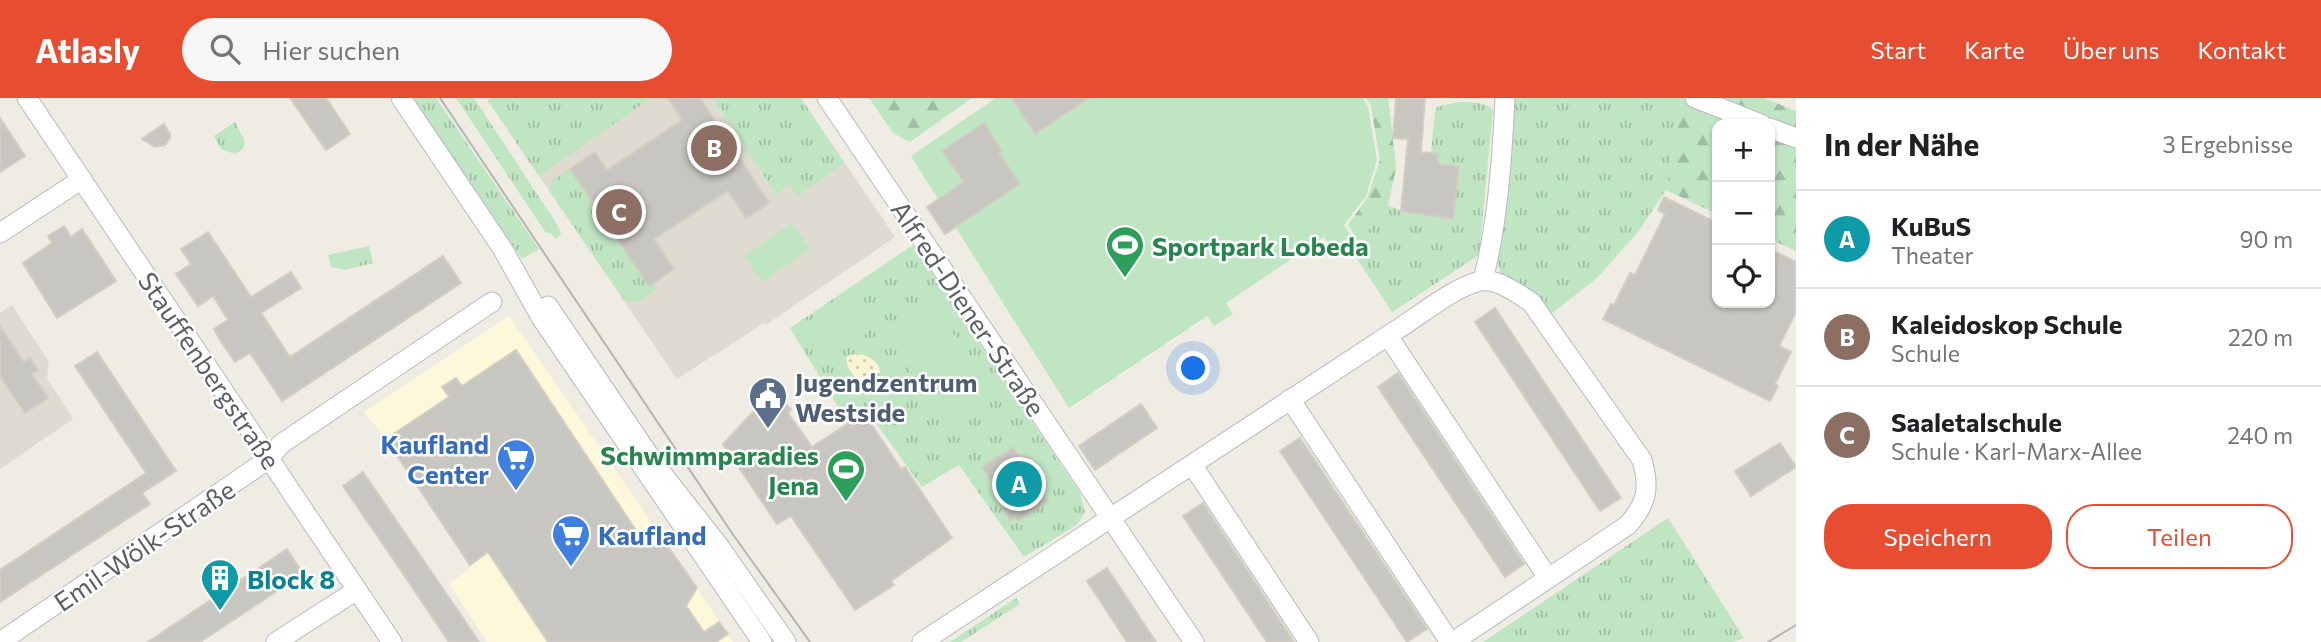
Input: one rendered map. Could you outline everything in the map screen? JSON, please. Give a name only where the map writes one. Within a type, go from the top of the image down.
[{"type":"street","name":"Stauffenbergstraße","points":[[27,98],[392,642]]},
{"type":"street","points":[[401,98],[502,248],[542,319],[762,642]]},
{"type":"street","name":"Alfred-Diener-Straße","points":[[827,98],[1194,642]]},
{"type":"street","points":[[1483,280],[1496,204],[1505,98]]},
{"type":"street","points":[[1695,98],[1748,119]]},
{"type":"street","points":[[1775,130],[1796,138]]},
{"type":"street","points":[[0,233],[82,179]]},
{"type":"street","points":[[502,248],[554,313],[657,467],[719,546],[786,642]]},
{"type":"street","points":[[922,642],[1112,519],[1290,400],[1460,289],[1483,280],[1509,288],[1531,302],[1642,460],[1647,478],[1646,496],[1639,512],[1628,525],[1451,642],[1290,400]]},
{"type":"street","name":"Emil-Wölk-Straße","points":[[1,642],[269,460],[281,444],[492,302]]},
{"type":"street","points":[[1388,336],[1548,578]]},
{"type":"street","points":[[1192,466],[1309,642]]},
{"type":"street","points":[[276,642],[357,590]]},
{"type":"shaded area","points":[[491,98],[801,98],[895,237],[766,325],[764,323],[677,379],[488,101]]},
{"type":"shaded area","points":[[12,305],[49,362],[47,378],[73,419],[0,469],[0,313]]},
{"type":"shaded area","name":"Kaufland Center","points":[[509,316],[733,642],[487,642],[449,584],[471,567],[386,439],[364,412]]},
{"type":"green space","points":[[413,98],[436,98],[539,249],[522,259]]},
{"type":"green space","points":[[456,98],[474,98],[558,226],[561,234],[555,239],[551,233],[546,233]]},
{"type":"green space","points":[[491,98],[648,100],[539,176],[488,101]]},
{"type":"green space","points":[[713,98],[801,98],[844,163],[797,196],[790,185],[776,194]]},
{"type":"green space","points":[[869,98],[972,98],[910,142],[893,133]]},
{"type":"green space","name":"Sportpark Lobeda","points":[[996,98],[1363,98],[1368,107],[1377,160],[1366,196],[1344,225],[1351,236],[1332,248],[1324,237],[1226,303],[1233,314],[1214,326],[1207,316],[1069,408],[911,156]]},
{"type":"green space","points":[[1366,98],[1388,98],[1396,168],[1388,205],[1401,211],[1433,214],[1439,154],[1431,153],[1437,107],[1474,102],[1493,110],[1479,255],[1392,312],[1350,248],[1359,242],[1348,225],[1368,197],[1380,160],[1371,106]]},
{"type":"green space","points":[[1366,98],[1388,98],[1396,168],[1388,205],[1359,242],[1348,225],[1368,197],[1380,160],[1371,106]]},
{"type":"green space","points":[[1511,98],[1682,98],[1666,190],[1638,232],[1597,278],[1551,314],[1502,276],[1497,262]]},
{"type":"green space","points":[[1682,98],[1739,119],[1712,119],[1712,212],[1666,190]]},
{"type":"green space","points":[[1712,98],[1764,98],[1796,111],[1796,131],[1775,123],[1775,119],[1765,119]]},
{"type":"green space","points":[[235,122],[245,142],[243,149],[235,154],[221,149],[214,136]]},
{"type":"green space","points":[[1775,133],[1796,142],[1796,251],[1775,241]]},
{"type":"green space","points":[[570,169],[657,289],[638,302],[624,300],[551,193],[549,189],[554,180]]},
{"type":"green space","points":[[792,223],[810,249],[762,282],[744,256]]},
{"type":"green space","points":[[913,245],[1080,493],[1085,512],[1077,525],[1024,557],[959,465],[922,487],[866,409],[846,420],[790,328]]},
{"type":"green space","points":[[369,246],[373,263],[345,270],[331,267],[328,255]]},
{"type":"green space","points":[[932,302],[993,393],[947,425],[885,333]]},
{"type":"green space","points":[[850,307],[866,334],[825,359],[809,331]]},
{"type":"green space","points":[[1668,518],[1744,638],[1733,642],[1483,642]]},
{"type":"green space","points":[[1016,598],[1020,604],[961,642],[950,642]]},
{"type":"sand","points":[[858,354],[868,357],[879,366],[879,381],[868,384],[850,371],[846,358]]},
{"type":"building","points":[[290,98],[326,98],[350,134],[326,150]]},
{"type":"building","points":[[668,98],[700,98],[769,203],[746,218],[728,191],[654,239],[674,269],[649,286],[570,169],[595,152],[607,170],[682,120]]},
{"type":"building","points":[[1012,98],[1089,98],[1035,134]]},
{"type":"building","points":[[1396,98],[1425,98],[1421,152],[1439,154],[1438,164],[1459,167],[1453,219],[1401,211],[1408,139],[1393,138]]},
{"type":"building","points":[[0,118],[25,156],[0,172]]},
{"type":"building","points":[[984,123],[1002,151],[999,153],[1020,184],[945,234],[927,207],[964,182],[942,151]]},
{"type":"building","points":[[164,124],[170,134],[165,145],[155,147],[142,139]]},
{"type":"building","points":[[1664,197],[1712,221],[1712,308],[1775,308],[1775,252],[1796,262],[1796,312],[1779,346],[1791,352],[1775,384],[1778,386],[1770,401],[1603,319],[1611,304],[1614,305],[1630,273],[1635,275],[1665,214],[1658,210]]},
{"type":"building","points":[[64,226],[71,237],[82,229],[116,281],[57,318],[23,263],[52,243],[48,236]]},
{"type":"building","points":[[208,232],[251,297],[291,272],[301,288],[261,313],[290,357],[443,256],[461,283],[282,401],[250,353],[235,362],[220,340],[214,329],[228,320],[213,296],[198,306],[176,274],[191,264],[181,249]]},
{"type":"building","points":[[1495,308],[1621,498],[1600,511],[1475,322]]},
{"type":"building","points":[[0,326],[24,362],[30,358],[38,370],[32,374],[48,398],[25,413],[0,376]]},
{"type":"building","name":"Kaufland Center","points":[[516,350],[647,547],[667,545],[697,588],[686,606],[704,632],[719,622],[728,634],[716,642],[548,642],[488,552],[470,565],[386,439],[449,397],[442,387],[456,378],[462,386]]},
{"type":"building","points":[[97,352],[176,471],[142,493],[150,504],[0,602],[0,570],[146,473],[75,366]]},
{"type":"building","points":[[1398,373],[1524,564],[1505,577],[1378,387]]},
{"type":"building","name":"Schwimmparadies Jena","points":[[772,392],[791,409],[788,413],[812,447],[864,413],[901,469],[905,467],[952,538],[891,581],[894,585],[855,610],[791,516],[777,524],[723,444]]},
{"type":"building","points":[[1141,404],[1157,428],[1095,470],[1079,446]]},
{"type":"building","points":[[1300,438],[1427,629],[1407,642],[1280,451]]},
{"type":"building","points":[[1780,443],[1796,467],[1751,496],[1735,471]]},
{"type":"building","points":[[1013,447],[1019,456],[1030,457],[1045,481],[1042,492],[1048,501],[1018,521],[1015,517],[1010,520],[1003,508],[1007,505],[982,467]]},
{"type":"building","points":[[363,472],[479,642],[449,642],[343,486]]},
{"type":"building","points":[[1203,503],[1294,642],[1267,642],[1183,516]]},
{"type":"building","name":"Block 8","points":[[287,549],[303,574],[200,642],[148,642]]},
{"type":"building","points":[[1107,568],[1156,642],[1127,642],[1087,581]]},
{"type":"tram line","points":[[440,98],[734,536],[810,642]]},
{"type":"tram line","points":[[1768,642],[1796,625]]},
{"type":"place","name":"Kaleidoskop Schule","points":[[714,148]]},
{"type":"place","name":"Saaletalschule","points":[[619,212]]},
{"type":"place","name":"Sportpark Lobeda","points":[[1125,279]]},
{"type":"place","name":"Jugendzentrum Westside","points":[[768,430]]},
{"type":"place","name":"KuBuS","points":[[1019,484]]},
{"type":"place","name":"Kaufland Center","points":[[516,492]]},
{"type":"place","name":"Schwimmparadies Jena","points":[[846,503]]},
{"type":"place","name":"Kaufland","points":[[571,568]]},
{"type":"place","name":"Block 8","points":[[220,612]]}]
